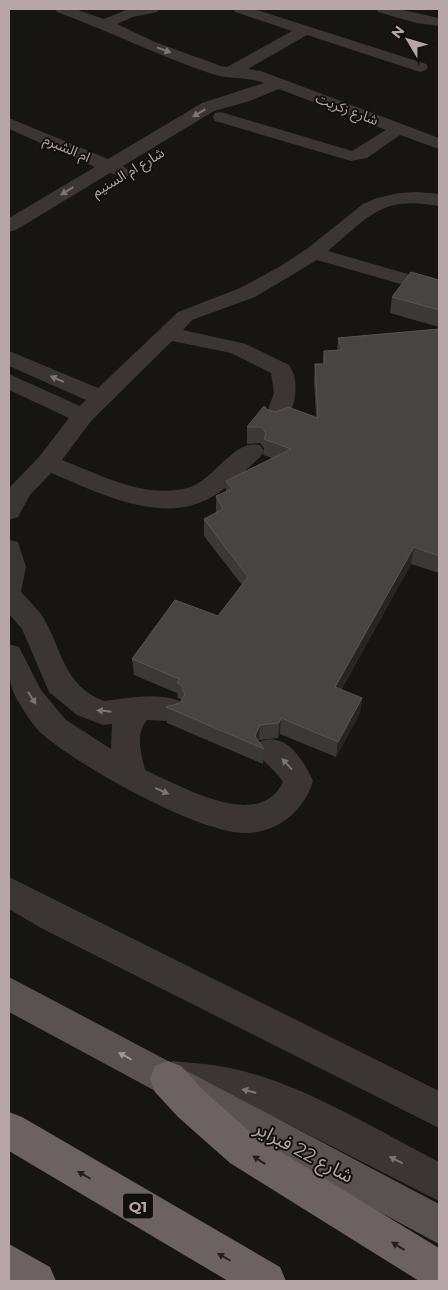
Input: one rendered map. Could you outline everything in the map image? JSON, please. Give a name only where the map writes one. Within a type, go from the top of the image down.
[{"type":"highway","points":[[168,1079],[191,1104],[244,1150],[439,1271]]},
{"type":"highway","name":"Q1","points":[[9,1130],[266,1281]]},
{"type":"highway","points":[[9,1264],[36,1281]]},
{"type":"main road","name":"شارع 22 فبراير","points":[[9,994],[439,1225]]},
{"type":"street","name":"شارع زكريت","points":[[62,9],[228,73],[250,69]]},
{"type":"street","points":[[112,27],[126,14],[152,9]]},
{"type":"street","points":[[240,9],[420,67]]},
{"type":"street","points":[[383,9],[416,19],[439,22]]},
{"type":"street","name":"شارع زكريت","points":[[112,27],[159,34],[218,54],[279,83],[439,144]]},
{"type":"street","points":[[250,69],[305,30]]},
{"type":"street","name":"شارع ام السنيم","points":[[9,243],[208,107],[244,97],[279,83]]},
{"type":"street","name":"شارع ام السنيم","points":[[9,226],[221,117],[240,103],[244,97]]},
{"type":"street","points":[[221,117],[351,156],[361,154],[398,129]]},
{"type":"street","name":"ام الشبرم","points":[[11,126],[117,170]]},
{"type":"street","points":[[9,511],[20,490],[47,463],[84,416],[185,316],[204,306],[254,290],[314,253],[367,208],[386,200],[406,197],[439,200]]},
{"type":"street","points":[[314,253],[439,289]]},
{"type":"street","points":[[166,334],[231,344],[256,354],[281,370],[285,393],[276,420]]},
{"type":"street","points":[[9,358],[102,398]]},
{"type":"street","points":[[9,381],[84,416]]},
{"type":"street","points":[[47,463],[101,486],[148,499],[168,500],[196,496],[218,481],[252,451]]},
{"type":"street","points":[[9,549],[13,567],[9,590]]},
{"type":"street","points":[[9,596],[33,624],[59,684],[87,707],[103,713],[139,709],[170,709]]},
{"type":"street","points":[[9,655],[31,698],[56,730],[132,778],[210,812],[245,820],[262,818],[281,807],[295,791],[298,780],[286,760],[271,750]]},
{"type":"street","points":[[132,778],[125,746],[126,725],[139,709]]},
{"type":"street","points":[[9,892],[51,916],[439,1110]]},
{"type":"street","name":"شارع 22 فبراير","points":[[168,1079],[200,1081],[264,1096],[297,1109],[439,1182]]},
{"type":"building","points":[[411,272],[439,280],[439,310],[392,297]]},
{"type":"building","points":[[439,329],[439,556],[414,547],[335,687],[362,698],[338,742],[281,718],[279,723],[260,725],[255,736],[264,749],[166,707],[180,703],[185,694],[181,685],[177,683],[179,679],[132,659],[175,600],[218,616],[248,577],[204,519],[223,509],[216,496],[232,489],[226,481],[291,449],[264,439],[266,433],[261,427],[247,427],[264,406],[268,410],[276,412],[288,407],[318,418],[315,364],[324,364],[324,351],[342,350],[338,338]]}]
